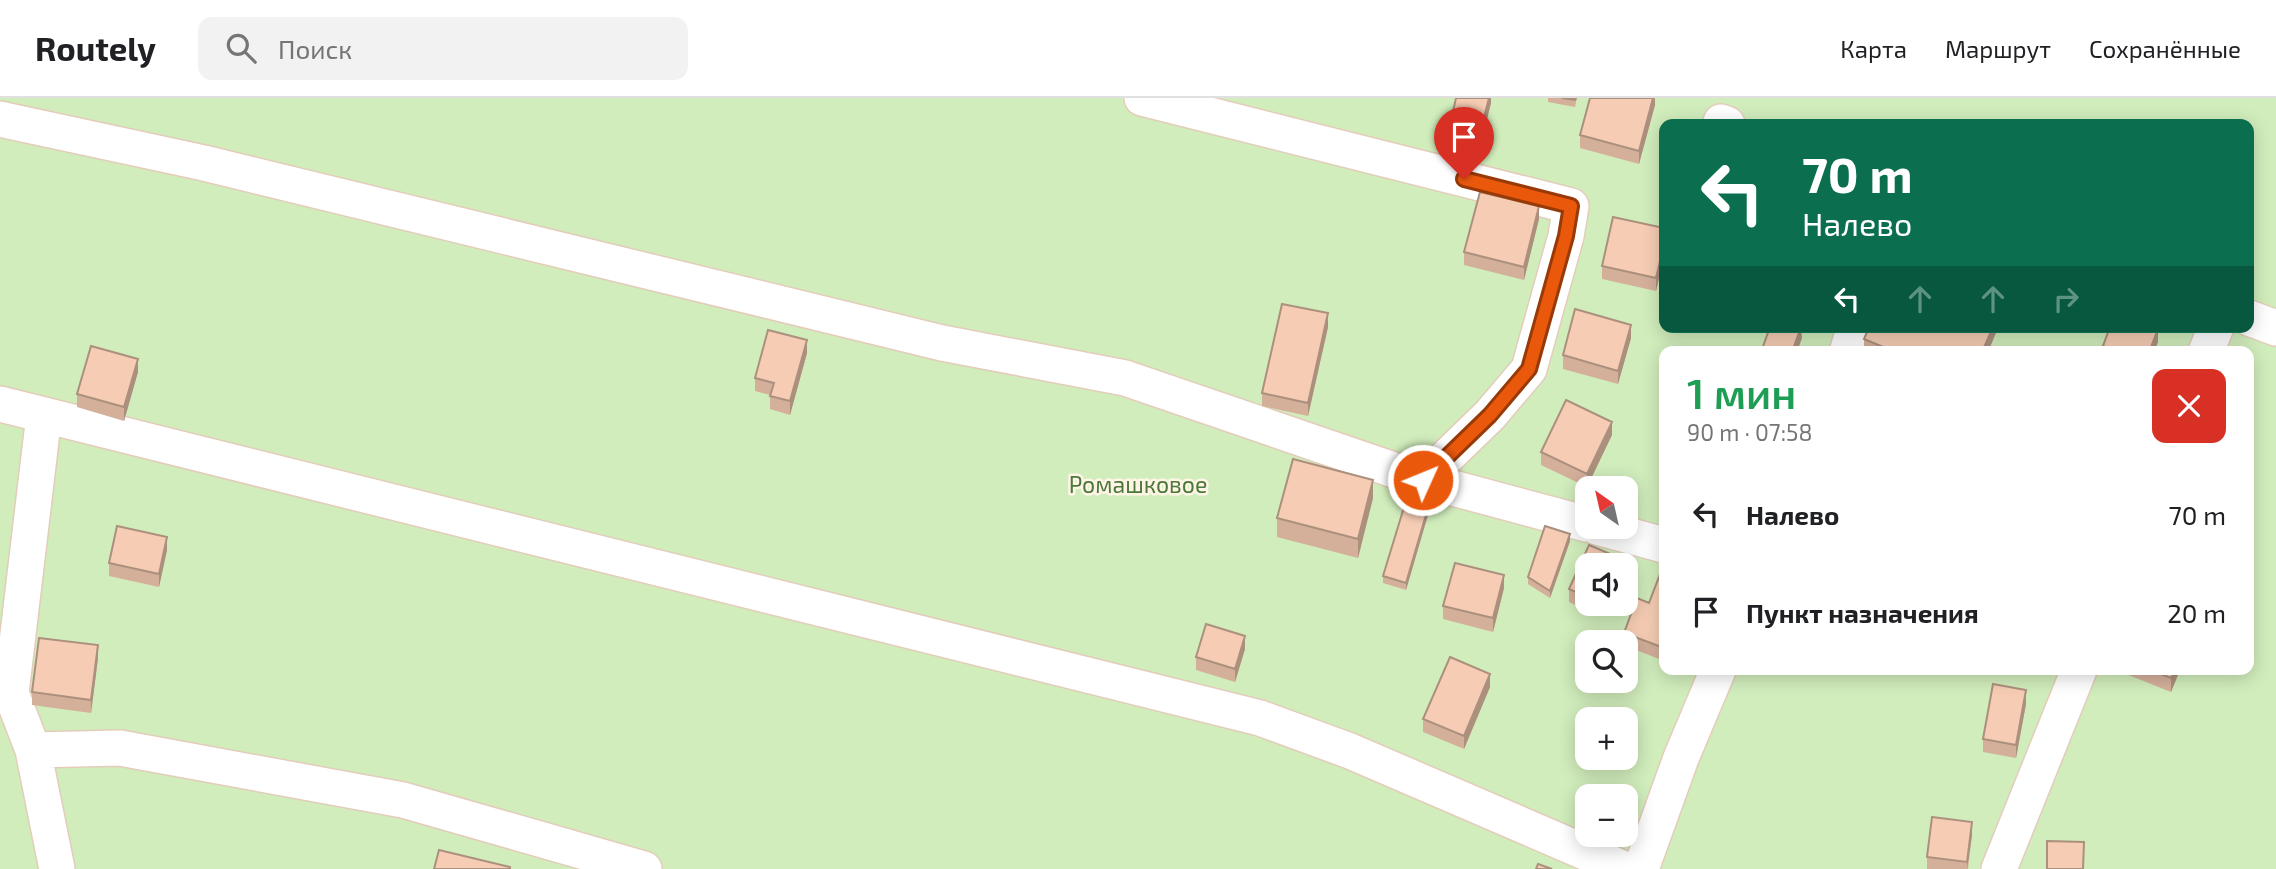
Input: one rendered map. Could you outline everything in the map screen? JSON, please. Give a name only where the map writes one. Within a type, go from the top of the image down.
[{"type":"lane","points":[[1142,98],[1571,206],[1566,236],[1529,369],[1490,415],[1423,480]]},
{"type":"lane","points":[[0,119],[204,163],[942,343],[1125,378],[1423,480],[1575,521]]},
{"type":"lane","points":[[2254,320],[2276,328]]},
{"type":"lane","points":[[0,404],[1260,718],[1350,751],[1624,869]]},
{"type":"lane","points":[[44,415],[11,693],[33,750],[57,869]]},
{"type":"lane","points":[[1638,538],[1659,544]]},
{"type":"lane","points":[[1641,869],[1681,758],[1716,675]]},
{"type":"lane","points":[[1999,869],[2077,675]]},
{"type":"lane","points":[[33,750],[120,747],[390,797],[644,869]]},
{"type":"green space","name":"Ромашковое","points":[[0,98],[2276,98],[2276,869],[0,869]]},
{"type":"building","points":[[1456,98],[1489,98],[1478,141],[1448,134]]},
{"type":"building","points":[[1590,98],[1653,98],[1639,151],[1580,135]]},
{"type":"building","points":[[1480,192],[1539,206],[1524,267],[1464,252]]},
{"type":"building","points":[[1613,217],[1659,227],[1659,265],[1656,278],[1602,266]]},
{"type":"building","points":[[1282,304],[1328,313],[1308,403],[1262,393]]},
{"type":"building","points":[[1575,309],[1631,325],[1618,371],[1563,355]]},
{"type":"building","points":[[768,330],[807,340],[790,401],[770,396],[774,383],[755,378]]},
{"type":"building","points":[[1768,333],[1799,333],[1794,346],[1763,346]]},
{"type":"building","points":[[1866,333],[1990,333],[1985,346],[1881,346],[1864,339]]},
{"type":"building","points":[[2108,333],[2156,333],[2151,346],[2103,346]]},
{"type":"building","points":[[91,346],[138,359],[124,407],[77,394]]},
{"type":"building","points":[[1566,400],[1612,422],[1587,474],[1541,452]]},
{"type":"building","points":[[1293,459],[1373,480],[1358,539],[1277,518]]},
{"type":"building","points":[[1408,494],[1430,501],[1406,583],[1383,576]]},
{"type":"building","points":[[117,526],[167,537],[159,574],[109,563]]},
{"type":"building","points":[[1545,526],[1570,534],[1550,591],[1528,577]]},
{"type":"building","points":[[1589,545],[1608,553],[1585,553]]},
{"type":"building","points":[[1455,563],[1504,575],[1493,618],[1443,606]]},
{"type":"building","points":[[1575,576],[1575,592],[1569,589]]},
{"type":"building","points":[[1659,577],[1659,646],[1638,638],[1638,630],[1625,630],[1630,616],[1638,616],[1638,598],[1649,603]]},
{"type":"building","points":[[1206,624],[1245,636],[1235,669],[1196,657]]},
{"type":"building","points":[[39,638],[98,645],[91,700],[32,692]]},
{"type":"building","points":[[1450,657],[1490,674],[1464,736],[1423,719]]},
{"type":"building","points":[[1993,684],[2026,690],[2016,745],[1983,739]]},
{"type":"building","points":[[1932,817],[1972,822],[1967,862],[1927,857]]},
{"type":"building","points":[[2047,841],[2084,842],[2083,869],[2047,869]]},
{"type":"building","points":[[439,850],[510,867],[510,869],[434,869]]},
{"type":"building","points":[[1538,864],[1552,869],[1536,869]]},
{"type":"route","points":[[1423,480],[1490,415],[1529,369],[1566,236],[1571,206],[1464,179]]}]
